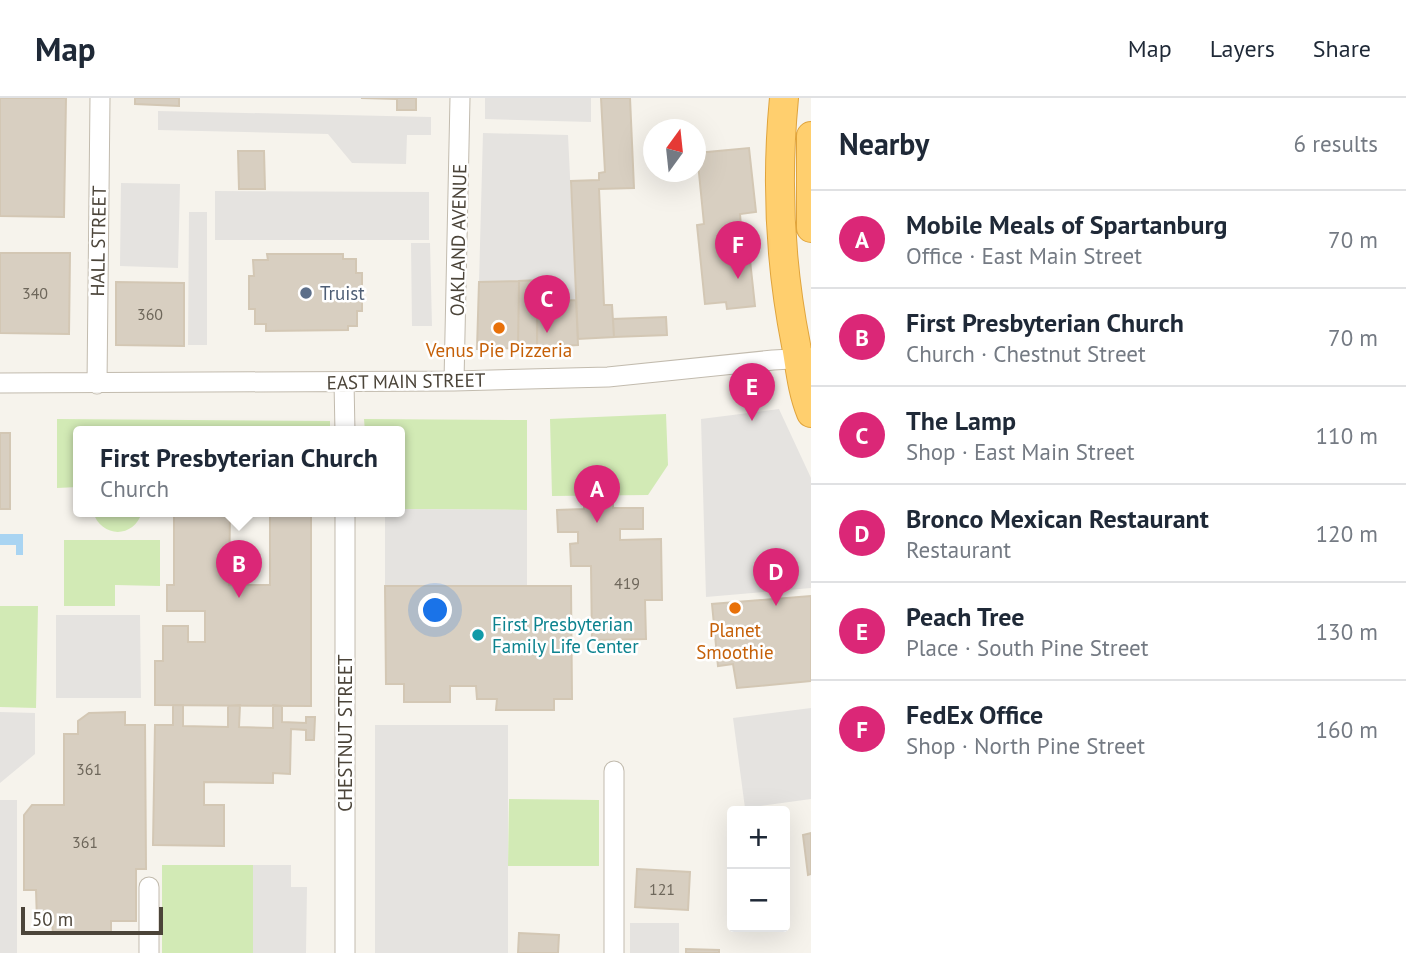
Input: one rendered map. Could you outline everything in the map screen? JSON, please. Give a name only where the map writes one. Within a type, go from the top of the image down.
[{"type":"highway","points":[[784,98],[780,133],[781,233],[787,293],[805,359],[806,400],[811,413]]},
{"type":"highway","points":[[811,136],[811,228]]},
{"type":"street","name":"HALL STREET","points":[[97,384],[100,98]]},
{"type":"street","name":"OAKLAND AVENUE","points":[[454,381],[460,98]]},
{"type":"street","name":"EAST MAIN STREET","points":[[0,383],[454,381],[608,377],[805,359]]},
{"type":"street","points":[[344,382],[345,426]]},
{"type":"street","name":"CHESTNUT STREET","points":[[345,517],[345,953]]},
{"type":"street","points":[[614,771],[614,953]]},
{"type":"street","points":[[149,887],[149,953]]},
{"type":"green space","points":[[666,414],[668,465],[648,495],[552,496],[550,419]]},
{"type":"green space","points":[[57,419],[330,421],[330,426],[73,426],[73,487],[57,488]]},
{"type":"green space","points":[[364,419],[527,420],[527,510],[405,509],[405,426],[365,426]]},
{"type":"green space","points":[[95,517],[140,517],[132,527],[118,532],[110,531]]},
{"type":"green space","points":[[64,540],[160,540],[160,586],[115,585],[115,606],[64,606]]},
{"type":"green space","points":[[0,606],[38,606],[36,708],[0,707]]},
{"type":"green space","points":[[509,799],[599,800],[599,866],[508,866]]},
{"type":"green space","points":[[162,865],[253,865],[253,953],[162,953]]},
{"type":"shaded area","points":[[485,98],[591,98],[591,122],[485,119]]},
{"type":"shaded area","points":[[158,111],[431,117],[431,135],[407,135],[406,164],[352,163],[328,134],[158,130]]},
{"type":"shaded area","points":[[483,133],[568,135],[576,300],[537,302],[537,280],[479,282]]},
{"type":"shaded area","points":[[121,183],[180,184],[178,268],[120,266]]},
{"type":"shaded area","points":[[215,191],[429,192],[429,240],[215,240]]},
{"type":"shaded area","points":[[189,212],[207,212],[207,345],[188,345]]},
{"type":"shaded area","points":[[411,243],[430,243],[432,326],[412,326]]},
{"type":"shaded area","points":[[779,409],[811,478],[811,588],[706,597],[701,419]]},
{"type":"shaded area","points":[[405,509],[527,510],[527,586],[385,586],[385,517],[405,517]]},
{"type":"shaded area","points":[[56,615],[140,615],[141,698],[56,698]]},
{"type":"shaded area","points":[[811,708],[811,799],[745,806],[733,718]]},
{"type":"shaded area","points":[[0,712],[35,713],[35,754],[0,783]]},
{"type":"shaded area","points":[[375,725],[508,725],[508,953],[375,953]]},
{"type":"shaded area","points":[[0,800],[17,800],[17,953],[0,953]]},
{"type":"shaded area","points":[[253,865],[291,865],[291,887],[307,887],[306,953],[253,953]]},
{"type":"shaded area","points":[[630,923],[679,923],[679,953],[630,953]]},
{"type":"water","points":[[0,534],[23,534],[23,555],[16,555],[16,545],[0,545]]},
{"type":"building","points":[[0,98],[66,98],[64,217],[0,216]]},
{"type":"building","points":[[135,98],[179,98],[179,106],[135,104]]},
{"type":"building","points":[[361,98],[416,98],[416,110],[397,110],[397,99]]},
{"type":"building","points":[[601,98],[630,98],[634,188],[599,189],[604,305],[612,305],[614,337],[578,339],[571,181],[599,180],[599,173],[605,172]]},
{"type":"building","points":[[749,148],[756,212],[740,214],[743,251],[749,251],[755,306],[727,309],[726,302],[705,304],[697,225],[704,224],[700,182],[706,182],[706,152]]},
{"type":"building","points":[[238,151],[264,151],[265,189],[239,189]]},
{"type":"building","points":[[0,253],[70,253],[69,334],[0,333]]},
{"type":"building","name":"Truist","points":[[267,254],[343,254],[343,259],[356,259],[356,273],[362,273],[362,311],[357,311],[357,326],[348,326],[348,330],[266,331],[266,324],[255,324],[255,309],[249,309],[249,276],[254,276],[253,260],[268,260]]},
{"type":"building","points":[[538,280],[537,347],[518,348],[519,281]]},
{"type":"building","points":[[519,281],[518,348],[477,349],[479,282]]},
{"type":"building","points":[[116,282],[184,283],[184,346],[116,345]]},
{"type":"building","points":[[576,300],[578,345],[537,347],[537,302]]},
{"type":"building","points":[[666,317],[667,335],[614,337],[613,319]]},
{"type":"building","points":[[0,433],[10,433],[10,509],[0,509]]},
{"type":"building","points":[[613,495],[613,508],[643,508],[643,529],[620,529],[620,540],[661,539],[662,600],[645,600],[646,639],[592,640],[591,566],[571,566],[570,544],[578,543],[578,532],[558,532],[557,510],[584,509],[584,496]]},
{"type":"building","points":[[174,517],[230,517],[229,585],[270,585],[270,517],[311,517],[311,706],[155,705],[155,661],[163,661],[163,626],[188,626],[188,642],[205,642],[205,611],[167,611],[167,585],[174,585]]},
{"type":"building","name":"First Presbyterian Family Life Center","points":[[385,586],[571,586],[572,699],[554,699],[554,710],[496,710],[497,699],[477,699],[476,686],[450,686],[450,702],[404,702],[404,684],[386,684]]},
{"type":"building","points":[[811,596],[811,681],[737,688],[733,664],[718,666],[712,604]]},
{"type":"building","points":[[173,705],[183,705],[183,726],[228,727],[228,706],[240,705],[239,727],[273,728],[273,705],[282,706],[282,722],[306,723],[306,717],[315,717],[314,740],[306,740],[306,730],[291,729],[290,774],[273,773],[273,783],[204,782],[204,805],[224,805],[224,846],[153,845],[155,725],[173,725]]},
{"type":"building","points":[[125,712],[125,725],[145,725],[146,869],[136,869],[136,921],[111,921],[111,933],[53,934],[52,921],[37,921],[36,890],[24,890],[24,815],[32,805],[64,805],[64,734],[78,734],[78,721],[89,713]]},
{"type":"building","points":[[811,833],[811,874],[808,875],[803,835]]},
{"type":"building","points":[[637,869],[690,872],[688,910],[635,907]]},
{"type":"building","points":[[519,933],[559,935],[558,953],[518,953]]},
{"type":"building","points":[[686,949],[719,950],[719,953],[686,953]]},
{"type":"place","name":"FedEx Office","points":[[738,279]]},
{"type":"place","name":"Truist","points":[[306,293]]},
{"type":"place","name":"Venus Pie Pizzeria","points":[[499,328]]},
{"type":"place","name":"The Lamp","points":[[547,333]]},
{"type":"place","name":"Peach Tree","points":[[752,421]]},
{"type":"place","name":"Mobile Meals of Spartanburg","points":[[597,523]]},
{"type":"place","name":"First Presbyterian Church","points":[[239,598]]},
{"type":"place","name":"Bronco Mexican Restaurant","points":[[776,606]]},
{"type":"place","name":"Planet Smoothie","points":[[735,608]]},
{"type":"place","name":"First Presbyterian Family Life Center","points":[[478,635]]}]
